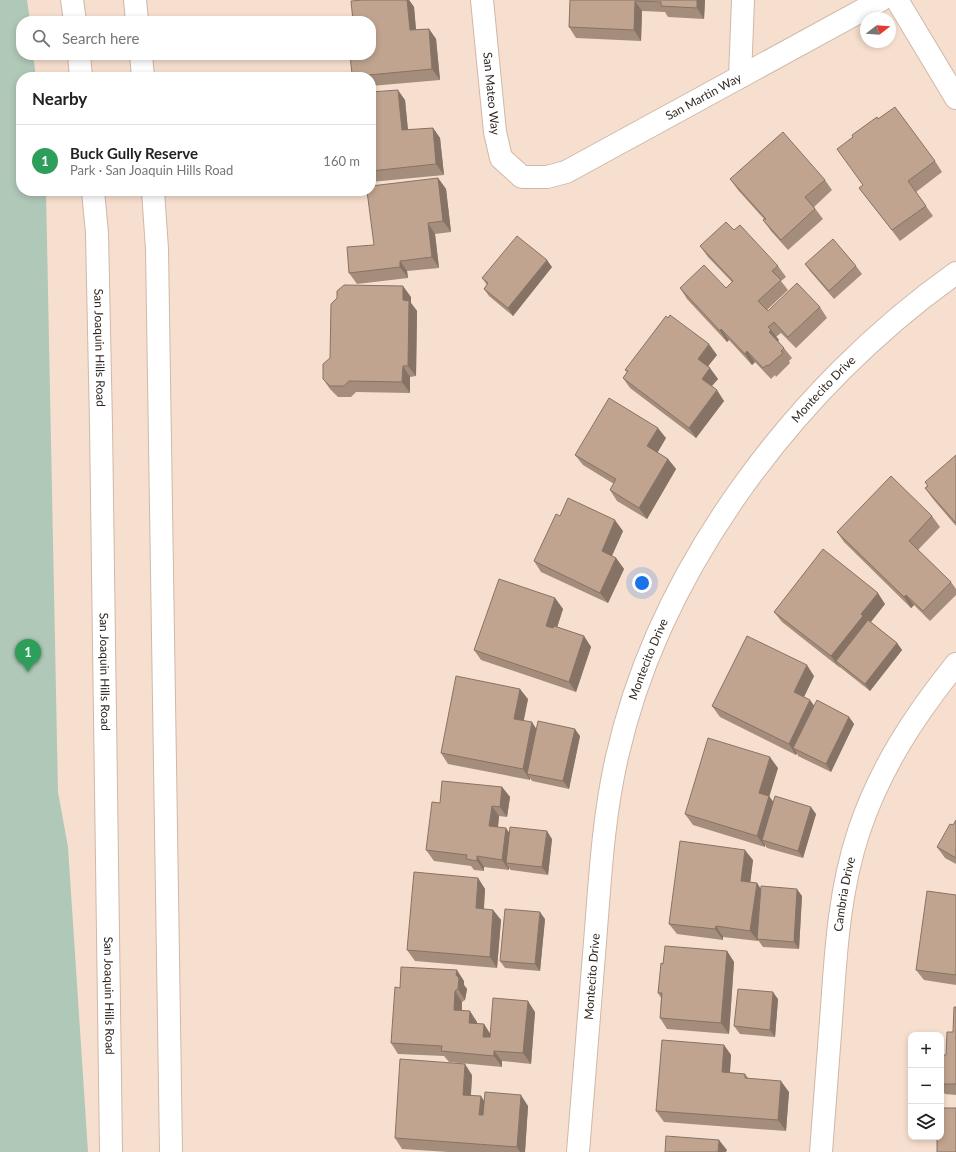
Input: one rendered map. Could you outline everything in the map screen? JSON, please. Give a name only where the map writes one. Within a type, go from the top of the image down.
[{"type":"street","points":[[72,0],[74,16]]},
{"type":"street","points":[[135,0],[137,16]]},
{"type":"street","name":"San Mateo Way","points":[[482,0],[495,132],[501,158],[522,177]]},
{"type":"street","points":[[740,77],[743,0]]},
{"type":"street","name":"San Martin Way","points":[[522,177],[547,177],[566,172],[881,0]]},
{"type":"street","points":[[897,0],[956,98]]},
{"type":"street","points":[[79,60],[81,72]]},
{"type":"street","points":[[141,60],[143,72]]},
{"type":"street","name":"San Joaquin Hills Road","points":[[93,196],[97,233],[101,426],[111,1152]]},
{"type":"street","points":[[153,196],[158,249],[171,1152]]},
{"type":"street","name":"Montecito Drive","points":[[578,1152],[603,832],[617,758],[627,721],[638,685],[667,616],[695,562],[731,506],[761,464],[794,423],[828,385],[865,348],[904,314],[956,273]]},
{"type":"street","name":"Cambria Drive","points":[[821,1152],[837,927],[846,878],[859,831],[877,785],[894,753],[928,700],[956,664]]},
{"type":"green space","points":[[0,0],[27,0],[29,16],[16,16],[16,60],[34,60],[35,72],[16,72],[16,196],[46,196],[58,792],[68,847],[88,1152],[0,1152]]},
{"type":"building","points":[[407,0],[410,30],[429,29],[432,69],[376,74],[376,72],[352,72],[351,60],[376,60],[376,16],[352,16],[351,1]]},
{"type":"building","points":[[570,0],[697,0],[697,8],[661,6],[661,2],[635,1],[634,30],[569,27]]},
{"type":"building","points":[[398,90],[402,130],[433,128],[436,164],[376,170],[376,92]]},
{"type":"building","points":[[895,107],[935,161],[908,181],[926,206],[892,230],[859,188],[863,185],[837,149],[853,137],[852,135],[877,117],[878,119]]},
{"type":"building","points":[[783,132],[825,180],[805,197],[815,209],[781,240],[763,220],[766,219],[730,179]]},
{"type":"building","points":[[438,178],[443,221],[428,223],[432,257],[400,261],[400,267],[349,273],[347,247],[374,245],[368,196],[376,196],[376,185]]},
{"type":"building","points":[[726,222],[734,230],[740,225],[778,266],[772,271],[781,280],[758,301],[768,311],[797,283],[820,307],[788,337],[774,322],[768,327],[771,330],[769,332],[784,348],[781,351],[783,353],[768,366],[767,365],[763,368],[747,351],[745,354],[721,329],[720,331],[680,288],[704,265],[726,288],[733,281],[700,246]]},
{"type":"building","points":[[517,236],[547,260],[508,308],[484,289],[488,283],[482,278]]},
{"type":"building","points":[[833,239],[856,266],[829,291],[805,264]]},
{"type":"building","points":[[344,285],[403,286],[403,300],[409,301],[408,366],[403,366],[402,382],[349,381],[344,386],[330,386],[323,379],[323,364],[330,358],[331,304],[337,298],[337,291]]},
{"type":"building","points":[[670,315],[709,344],[698,359],[710,368],[702,379],[717,390],[689,428],[623,378],[628,371],[625,370],[666,316],[668,318]]},
{"type":"building","points":[[609,398],[658,428],[647,446],[668,459],[639,508],[610,490],[616,479],[575,455]]},
{"type":"building","points":[[956,455],[956,523],[925,488],[928,486],[925,482]]},
{"type":"building","points":[[891,476],[932,516],[909,541],[951,582],[923,611],[906,595],[904,597],[837,532]]},
{"type":"building","points":[[568,498],[615,520],[602,551],[616,558],[600,593],[534,561],[556,514],[560,516]]},
{"type":"building","points":[[823,549],[878,593],[861,614],[863,616],[831,656],[774,612]]},
{"type":"building","points":[[499,579],[555,598],[546,626],[553,628],[554,626],[584,636],[569,682],[474,650]]},
{"type":"building","points":[[868,620],[897,643],[865,684],[836,661]]},
{"type":"building","points":[[747,636],[807,665],[794,692],[810,700],[789,744],[712,706]]},
{"type":"building","points":[[456,676],[520,689],[514,719],[532,722],[523,769],[441,753]]},
{"type":"building","points":[[817,700],[849,717],[826,764],[793,748]]},
{"type":"building","points":[[538,721],[575,729],[563,781],[527,774]]},
{"type":"building","points":[[708,738],[770,757],[759,793],[769,796],[757,836],[685,814]]},
{"type":"building","points":[[442,781],[502,787],[500,807],[492,806],[489,826],[506,828],[502,860],[477,856],[477,861],[466,859],[467,855],[426,850],[432,802],[440,803]]},
{"type":"building","points":[[775,796],[811,807],[798,851],[762,840]]},
{"type":"building","points":[[956,820],[956,858],[937,847],[950,824],[953,825]]},
{"type":"building","points":[[510,827],[547,831],[542,867],[506,863]]},
{"type":"building","points":[[680,841],[745,850],[741,881],[757,883],[750,931],[716,926],[715,929],[669,924]]},
{"type":"building","points":[[414,872],[478,878],[476,908],[493,910],[490,957],[407,950]]},
{"type":"building","points":[[761,886],[797,889],[794,942],[757,939]]},
{"type":"building","points":[[927,891],[956,895],[956,975],[916,970]]},
{"type":"building","points":[[505,909],[540,912],[535,964],[500,961]]},
{"type":"building","points":[[665,946],[727,951],[721,1023],[660,1018],[662,993],[658,993],[661,963],[663,964]]},
{"type":"building","points":[[401,967],[457,970],[456,975],[459,978],[458,989],[455,991],[454,1010],[470,1011],[469,1023],[484,1024],[483,1037],[490,1037],[493,998],[528,1001],[523,1053],[494,1051],[494,1056],[441,1051],[442,1046],[391,1043],[395,987],[400,988]]},
{"type":"building","points":[[738,989],[773,992],[770,1030],[734,1026]]},
{"type":"building","points":[[954,1007],[956,1007],[956,1084],[944,1084],[944,1055],[946,1055],[947,1032],[953,1032]]},
{"type":"building","points":[[662,1040],[724,1045],[722,1072],[745,1074],[745,1078],[781,1081],[778,1120],[656,1111]]},
{"type":"building","points":[[400,1059],[465,1064],[463,1095],[481,1096],[479,1115],[483,1115],[485,1092],[521,1095],[517,1147],[395,1138]]},
{"type":"building","points":[[944,1108],[956,1108],[956,1152],[937,1152],[937,1140],[944,1140]]},
{"type":"building","points":[[666,1136],[719,1140],[718,1152],[665,1152]]},
{"type":"place","name":"Buck Gully Reserve","points":[[28,672]]}]
